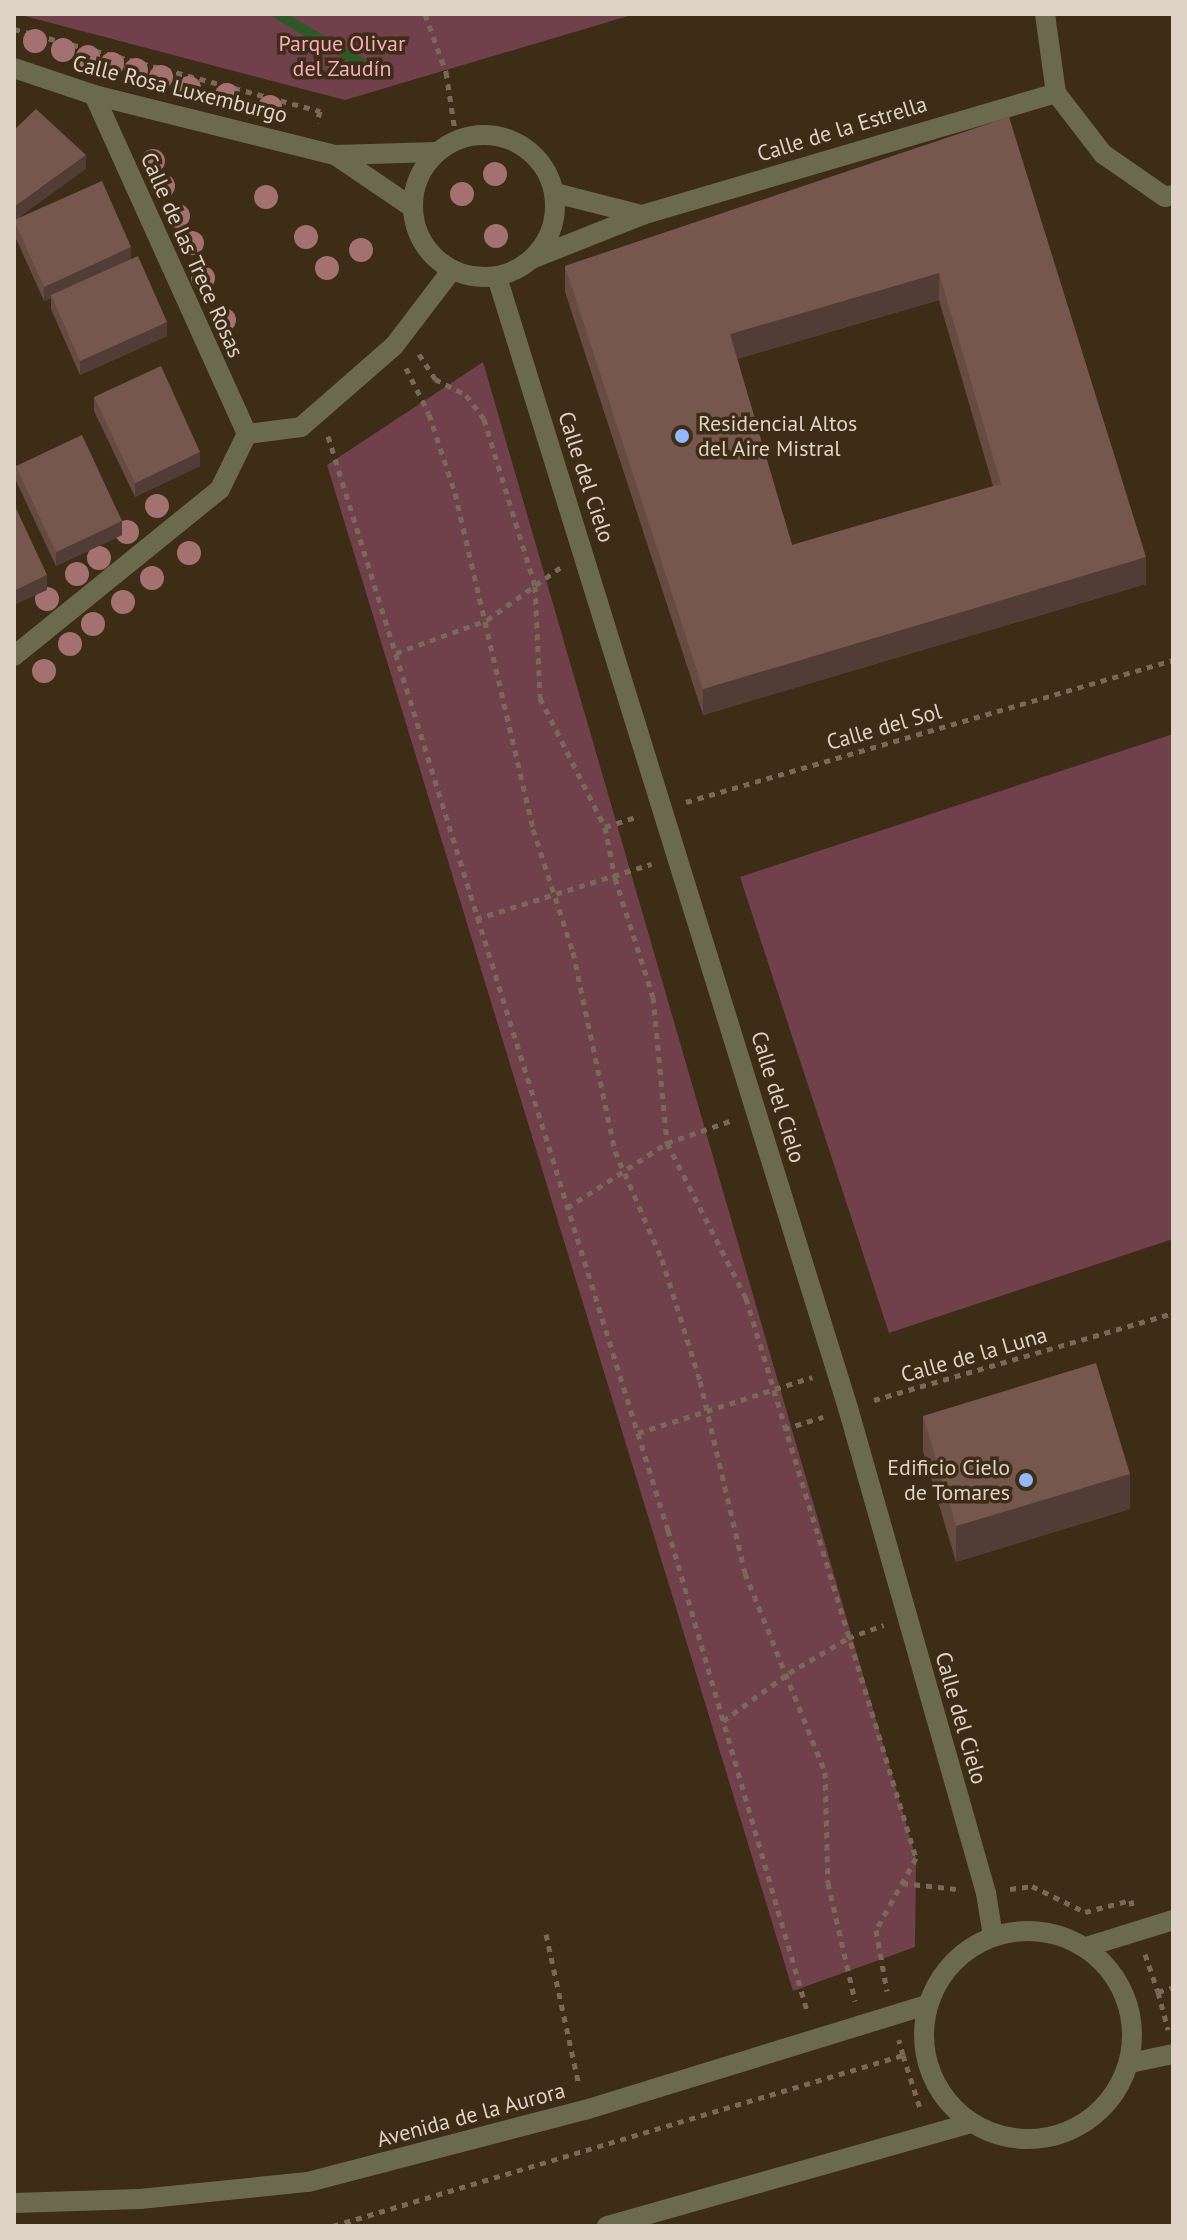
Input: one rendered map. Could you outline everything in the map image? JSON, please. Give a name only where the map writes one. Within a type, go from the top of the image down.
[{"type":"street","points":[[1045,14],[1056,93],[1103,154],[1170,202]]},
{"type":"street","name":"Calle Rosa Luxemburgo","points":[[14,68],[94,95],[335,155],[413,208]]},
{"type":"street","name":"Calle de la Estrella","points":[[534,258],[642,215],[1056,93]]},
{"type":"street","name":"Calle de las Trece Rosas","points":[[94,95],[247,434]]},
{"type":"street","points":[[479,134],[514,140],[540,159],[555,193],[555,221],[534,258],[497,277],[452,270],[422,243],[413,208],[422,170],[437,152],[457,140],[479,134]]},
{"type":"street","name":"Calle Rosa Luxemburgo","points":[[335,155],[437,152]]},
{"type":"street","points":[[555,193],[642,215]]},
{"type":"street","points":[[14,656],[220,489],[247,434],[301,427],[319,408],[399,341],[452,270]]},
{"type":"street","name":"Calle del Cielo","points":[[497,277],[665,808],[848,1408],[986,1893],[993,1936]]},
{"type":"street","points":[[1086,1947],[1173,1920]]},
{"type":"street","points":[[1048,1931],[1086,1947],[1125,1991],[1130,2063],[1107,2105],[1069,2132],[1026,2140],[970,2123],[938,2090],[925,2053],[927,2005],[941,1977],[993,1936],[1048,1931]]},
{"type":"street","name":"Avenida de la Aurora","points":[[14,2203],[140,2199],[308,2182],[585,2110],[814,2037],[927,2005]]},
{"type":"street","points":[[1130,2063],[1171,2045]]},
{"type":"street","points":[[607,2226],[970,2123]]},
{"type":"path","points":[[425,14],[446,72],[457,140]]},
{"type":"path","points":[[14,29],[320,111],[311,148]]},
{"type":"path","points":[[399,341],[435,379],[466,395],[484,419],[535,586],[540,698],[605,827],[615,878],[653,997],[667,1143],[746,1298],[916,1858],[876,1930],[892,2014],[928,2134]]},
{"type":"path","points":[[399,341],[429,414],[487,620],[508,730],[573,952],[615,1151],[662,1259],[707,1412],[745,1573],[789,1673],[825,1772],[828,1883],[861,2023]]},
{"type":"path","points":[[319,408],[638,1433],[814,2037]]},
{"type":"path","points":[[396,653],[487,620],[584,549]]},
{"type":"path","name":"Calle del Sol","points":[[605,827],[1173,660]]},
{"type":"path","points":[[476,919],[615,878],[679,854]]},
{"type":"path","points":[[567,1208],[626,1174],[667,1143],[757,1111]]},
{"type":"path","name":"Calle de la Luna","points":[[784,1429],[1173,1313]]},
{"type":"path","points":[[638,1433],[836,1369]]},
{"type":"path","points":[[723,1721],[789,1673],[848,1638],[907,1616]]},
{"type":"path","points":[[902,1883],[986,1893],[1032,1886],[1085,1912],[1131,1900],[1137,1931],[1158,1992],[1171,2045]]},
{"type":"path","points":[[546,1934],[585,2110]]},
{"type":"path","points":[[1158,1992],[1173,1987]]},
{"type":"path","points":[[333,2226],[903,2055]]},
{"type":"green space","name":"Parque Olivar del Zaudín","points":[[17,14],[635,14],[345,100]]},
{"type":"green space","points":[[483,362],[916,1858],[915,1947],[793,1991],[327,465]]},
{"type":"green space","points":[[1173,734],[1173,1239],[889,1333],[740,877]]},
{"type":"building","points":[[36,109],[86,155],[14,207],[14,130]]},
{"type":"building","name":"Residencial Altos del Aire Mistral","points":[[1009,117],[1146,557],[703,689],[565,266]],"holes":[[[939,273],[1001,484],[792,545],[730,334]]]},
{"type":"building","points":[[102,181],[131,247],[44,287],[14,220]]},
{"type":"building","points":[[138,256],[167,322],[80,361],[51,295]]},
{"type":"building","points":[[161,366],[200,452],[135,483],[94,397]]},
{"type":"building","points":[[82,435],[122,521],[56,552],[16,466]]},
{"type":"building","points":[[14,504],[47,575],[14,591]]},
{"type":"building","name":"Edificio Cielo de Tomares","points":[[1096,1363],[1130,1474],[956,1526],[923,1416]]},
{"type":"waterway","points":[[277,14],[370,68]]},
{"type":"place","name":"Residencial Altos del Aire Mistral","points":[[682,436]]},
{"type":"place","name":"Edificio Cielo de Tomares","points":[[1026,1480]]}]
